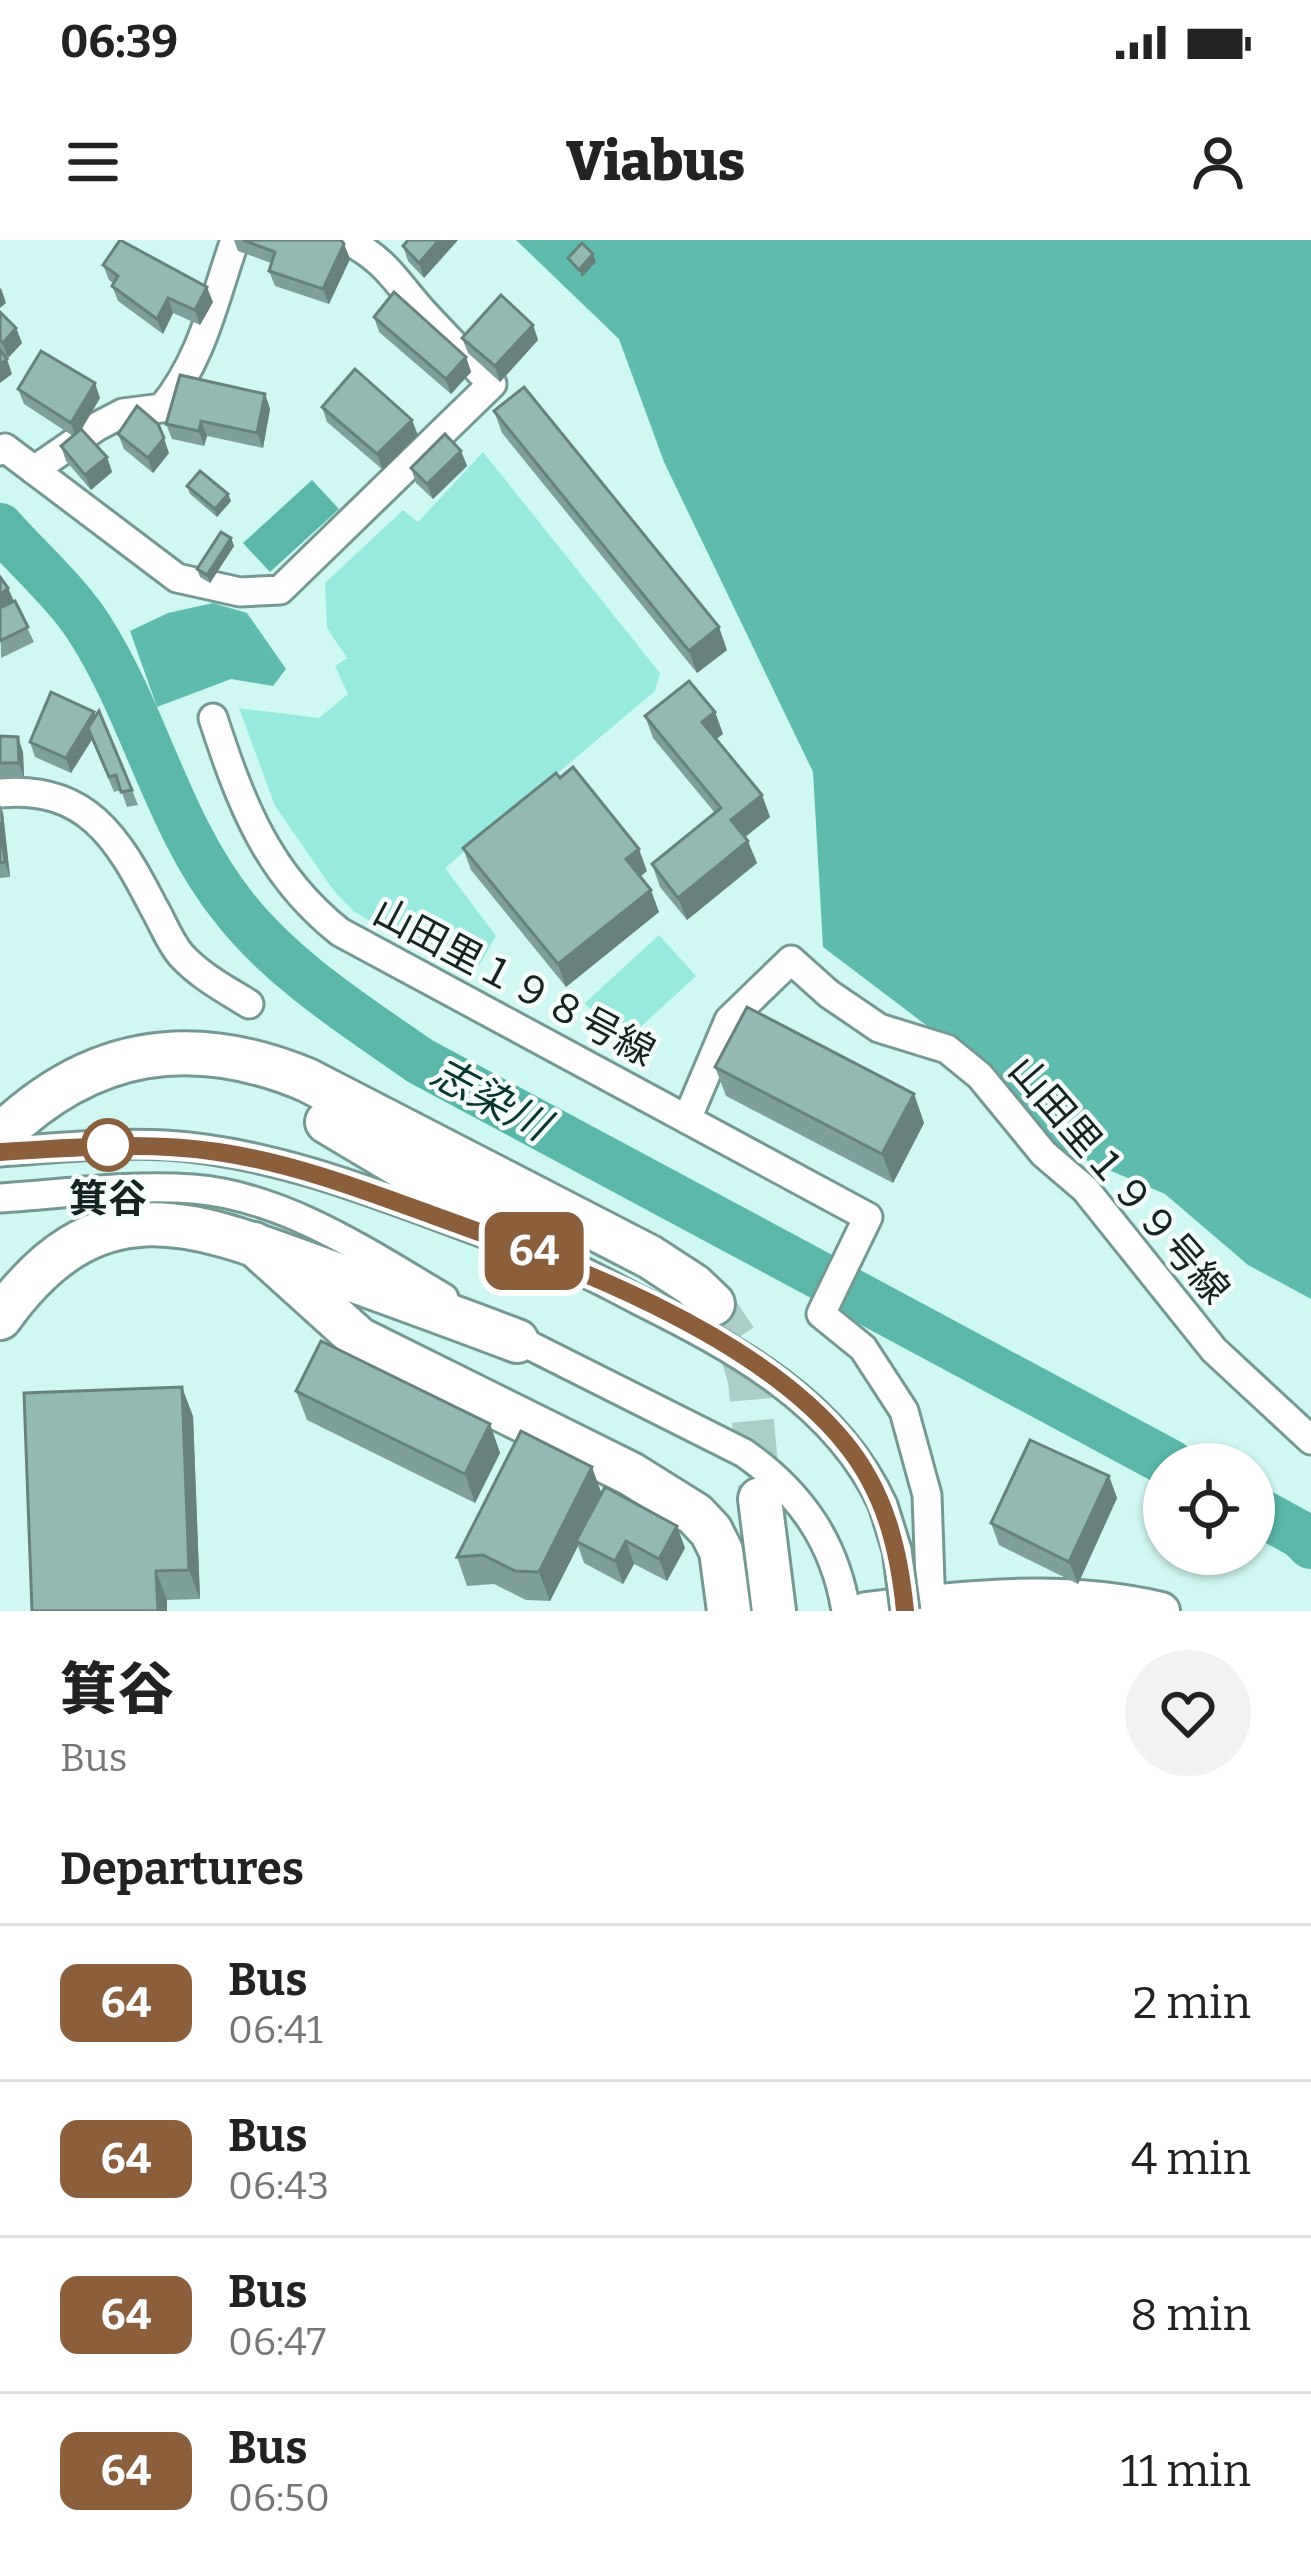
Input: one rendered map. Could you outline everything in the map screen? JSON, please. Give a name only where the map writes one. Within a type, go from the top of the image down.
[{"type":"highway","points":[[0,1136],[52,1094],[121,1063],[186,1050],[218,1053],[277,1068],[650,1257],[693,1285],[712,1304]]},
{"type":"highway","points":[[121,1063],[189,1068],[254,1085],[390,1157],[560,1261]]},
{"type":"highway","points":[[0,1318],[42,1269],[101,1234],[160,1223],[225,1233],[517,1340]]},
{"type":"highway","points":[[254,1244],[359,1339],[631,1474],[694,1514],[722,1551],[729,1611]]},
{"type":"highway","points":[[760,1499],[774,1611]]},
{"type":"main road","points":[[866,1611],[1069,1598],[1161,1611]]},
{"type":"street","points":[[34,470],[98,426],[123,413],[161,408],[170,398],[210,323],[235,240]]},
{"type":"street","points":[[2,447],[178,578],[240,592],[280,590],[492,384],[419,308],[407,288],[370,252],[346,240]]},
{"type":"street","name":"山田里１９８号線","points":[[213,718],[239,798],[269,854],[307,905],[340,932],[868,1217],[820,1314],[863,1348],[904,1412],[927,1495],[922,1608]]},
{"type":"street","points":[[0,793],[72,801],[105,827],[129,859],[178,952],[203,975],[249,1004]]},
{"type":"street","name":"山田里１９９号線","points":[[687,1119],[729,1020],[790,960],[879,1028],[947,1049],[980,1076],[1043,1154],[1085,1189],[1214,1350],[1311,1440]]},
{"type":"street","points":[[0,1152],[116,1144],[221,1152],[333,1180],[560,1261],[687,1324],[802,1399],[846,1444],[883,1505],[922,1608]]},
{"type":"street","points":[[0,1198],[159,1188],[232,1196],[268,1206],[339,1238],[517,1340],[744,1453],[789,1489],[821,1534],[835,1564],[846,1611]]},
{"type":"shaded area","points":[[516,240],[1311,240],[1311,1299],[1248,1265],[1165,1194],[1039,1140],[992,1075],[823,947],[813,772],[664,462],[619,339]]},
{"type":"shaded area","points":[[483,452],[660,673],[655,691],[445,868],[496,936],[472,978],[353,911],[334,891],[275,806],[239,708],[319,718],[348,694],[335,666],[347,658],[327,628],[325,583],[403,510],[418,522]]},
{"type":"shaded area","points":[[312,480],[339,509],[270,572],[243,543]]},
{"type":"shaded area","points":[[213,603],[247,613],[286,669],[273,686],[231,679],[157,707],[130,631],[168,613]]},
{"type":"shaded area","points":[[659,935],[696,976],[623,1043],[585,1003]]},
{"type":"building","points":[[120,240],[207,287],[195,310],[168,298],[157,319],[112,286],[118,276],[103,265]]},
{"type":"building","points":[[243,240],[341,240],[344,244],[323,289],[269,271],[275,252]]},
{"type":"building","points":[[408,240],[439,240],[419,263],[403,246]]},
{"type":"building","points":[[582,243],[593,254],[579,270],[568,258]]},
{"type":"building","points":[[394,292],[466,357],[446,379],[374,317]]},
{"type":"building","points":[[501,295],[533,325],[495,366],[462,338]]},
{"type":"building","points":[[0,312],[16,328],[3,343],[0,340]]},
{"type":"building","points":[[41,351],[95,383],[71,423],[18,389]]},
{"type":"building","points":[[355,369],[412,420],[377,454],[322,407]]},
{"type":"building","points":[[180,375],[265,394],[257,433],[201,421],[199,431],[166,424]]},
{"type":"building","points":[[524,387],[719,627],[689,651],[494,411]]},
{"type":"building","points":[[137,406],[158,424],[164,438],[148,458],[118,434]]},
{"type":"building","points":[[81,429],[107,457],[85,475],[61,446]]},
{"type":"building","points":[[445,434],[461,451],[427,484],[411,468]]},
{"type":"building","points":[[200,471],[228,494],[215,509],[187,486]]},
{"type":"building","points":[[221,532],[231,538],[207,575],[197,569]]},
{"type":"building","points":[[15,601],[28,627],[0,641],[0,608]]},
{"type":"building","points":[[689,681],[715,712],[702,722],[762,795],[731,820],[748,841],[678,898],[652,864],[721,808],[645,716]]},
{"type":"building","points":[[51,692],[94,712],[66,758],[30,742]]},
{"type":"building","points":[[99,711],[132,790],[121,792],[116,775],[109,777],[88,728]]},
{"type":"building","points":[[0,736],[18,737],[19,763],[0,763]]},
{"type":"building","points":[[573,767],[639,849],[626,859],[651,890],[558,964],[463,848],[556,773],[560,778]]},
{"type":"building","points":[[0,822],[5,862],[0,863]]},
{"type":"building","points":[[747,1007],[914,1094],[882,1154],[715,1067]]},
{"type":"building","points":[[321,1341],[490,1424],[465,1474],[296,1391]]},
{"type":"building","points":[[182,1387],[189,1570],[156,1571],[158,1611],[32,1611],[24,1393]]},
{"type":"building","points":[[521,1431],[592,1467],[539,1572],[515,1571],[483,1555],[457,1557]]},
{"type":"building","points":[[1030,1440],[1109,1476],[1069,1562],[991,1523]]},
{"type":"building","points":[[605,1487],[677,1526],[659,1559],[626,1541],[615,1561],[576,1541]]},
{"type":"waterway","name":"志染川","points":[[0,527],[91,631],[212,877],[254,931],[298,972],[420,1061],[1143,1449]]},
{"type":"waterway","name":"志染川","points":[[1275,1521],[1311,1545]]},
{"type":"tunnel","points":[[713,1304],[738,1342],[749,1380],[760,1497]]},
{"type":"bus line","name":"64","points":[[0,1152],[167,1145],[275,1163],[560,1261],[687,1324],[802,1399],[846,1444],[890,1523],[905,1611]]},
{"type":"place","name":"箕谷","points":[[108,1145]]}]
